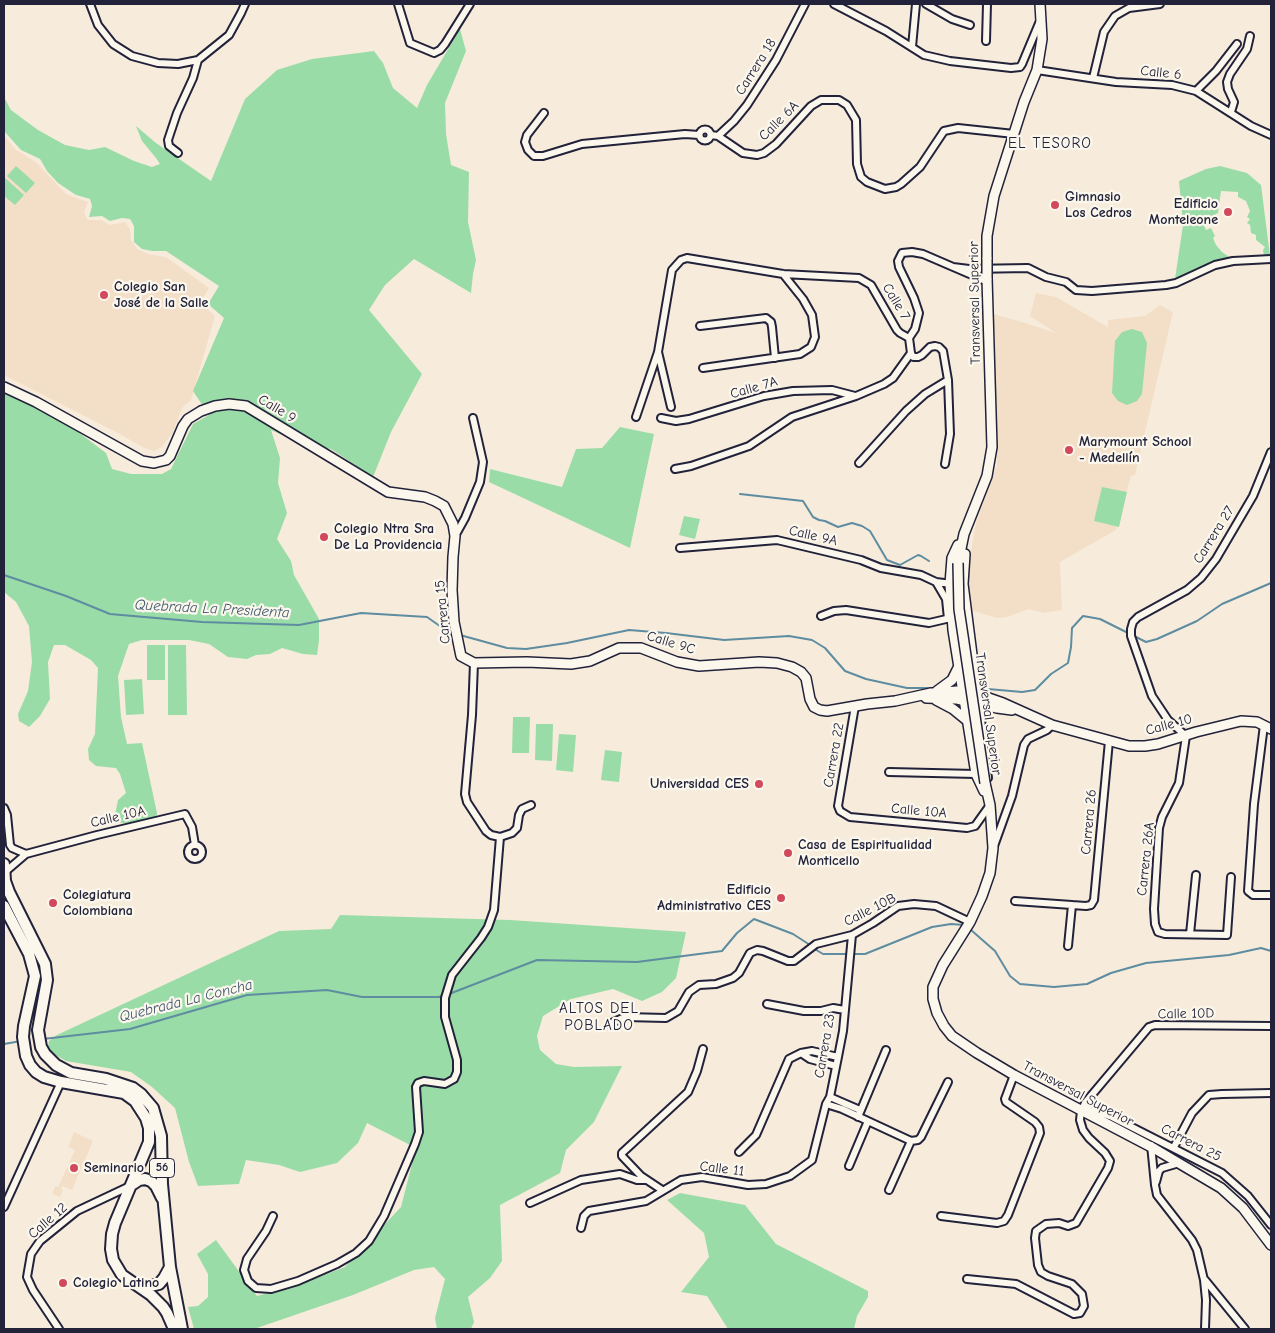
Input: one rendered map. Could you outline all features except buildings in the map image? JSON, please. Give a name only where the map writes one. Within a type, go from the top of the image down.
[{"type":"main road","name":"Transversal Superior","points":[[1040,4],[1042,19],[1037,70],[994,196],[987,236],[992,447],[990,464],[983,489],[964,534],[958,563],[959,609],[987,782],[993,848],[990,873],[982,896],[968,925],[943,964],[933,987],[933,999],[937,1013],[952,1036],[1014,1076],[1152,1148],[1221,1188],[1243,1208],[1271,1245]]},
{"type":"main road","name":"Calle 9","points":[[4,387],[36,402],[142,460],[154,463],[166,460],[170,456],[188,419],[201,411],[215,406],[229,404],[246,406],[388,492],[425,497],[444,506],[453,524],[456,536]]},
{"type":"main road","points":[[964,534],[966,549],[963,584],[953,630],[974,760],[971,774],[989,803]]},
{"type":"main road","points":[[964,534],[952,558],[950,584],[957,618],[969,638],[976,694]]},
{"type":"main road","name":"Carrera 15","points":[[456,536],[452,590],[454,622],[461,656],[474,663]]},
{"type":"main road","name":"Calle 9C","points":[[474,663],[571,664],[590,661],[609,652],[630,647],[641,648],[686,664],[710,666],[748,662],[776,663],[792,667],[801,672],[806,678],[810,699],[814,707],[820,710]]},
{"type":"main road","points":[[959,665],[952,680],[932,695],[969,722]]},
{"type":"main road","name":"Calle 10","points":[[820,710],[827,711],[932,695],[964,696],[976,694],[1004,703],[1052,725],[1129,746],[1163,743],[1241,721],[1257,722],[1268,727]]},
{"type":"main road","name":"Calle 10","points":[[964,696],[984,705],[1018,710]]},
{"type":"main road","name":"56","points":[[4,868],[9,892],[45,964],[47,980],[38,1030],[41,1047],[45,1054],[51,1061],[71,1073],[106,1079],[132,1088],[141,1094],[154,1108],[161,1136],[163,1202],[170,1267],[182,1329]]},
{"type":"main road","name":"56","points":[[4,906],[29,954],[35,976],[23,1037],[24,1048],[30,1065],[44,1077],[61,1082],[124,1093],[140,1108],[147,1123],[150,1142],[115,1223],[111,1241],[113,1260],[122,1275],[163,1307],[174,1329]]},
{"type":"main road","points":[[133,1184],[145,1179],[151,1182],[156,1186],[163,1202]]},
{"type":"main road","points":[[130,1282],[141,1286],[159,1284],[170,1267]]},
{"type":"street","points":[[90,4],[98,25],[113,44],[132,56],[158,63],[178,64],[198,60],[229,35],[245,4]]},
{"type":"street","points":[[398,4],[410,43],[434,53],[445,44],[470,4]]},
{"type":"street","name":"Carrera 18","points":[[718,136],[734,122],[747,105],[776,60],[805,4]]},
{"type":"street","points":[[834,4],[936,59],[1015,68],[1022,64],[1042,19]]},
{"type":"street","points":[[912,47],[916,4]]},
{"type":"street","points":[[926,4],[952,19],[970,24]]},
{"type":"street","points":[[986,41],[987,4]]},
{"type":"street","points":[[1093,78],[1104,32],[1115,16],[1136,5],[1160,4]]},
{"type":"street","points":[[1231,112],[1234,102],[1227,82],[1247,48],[1250,36]]},
{"type":"street","points":[[1029,47],[1034,44],[1040,48]]},
{"type":"street","points":[[1196,91],[1216,71],[1237,44]]},
{"type":"street","points":[[178,153],[169,146],[168,140],[193,78],[198,60]]},
{"type":"street","name":"Calle 6","points":[[1037,70],[1116,82],[1172,85],[1196,91],[1251,126],[1271,136]]},
{"type":"street","name":"Calle 6A","points":[[544,113],[527,134],[525,142],[528,150],[534,156],[543,156],[582,144],[685,134],[699,135],[705,141],[711,135],[718,136],[743,153],[757,154],[764,153],[776,144],[811,106],[821,100],[839,100],[847,105],[856,120],[858,164],[861,177],[867,182],[884,189],[901,184],[920,167],[944,131],[958,128],[1014,134]]},
{"type":"street","name":"Calle 7","points":[[658,352],[672,270],[681,260],[687,258],[783,274],[859,278],[867,281],[873,288],[897,330],[909,338],[915,330],[919,313],[899,267],[900,255],[905,252],[923,254],[988,280]]},
{"type":"street","name":"Calle 7","points":[[953,267],[969,269],[1028,268],[1060,280],[1073,289],[1080,291],[1144,288],[1176,283],[1215,265],[1233,261],[1271,258]]},
{"type":"street","points":[[703,368],[800,354],[807,352],[813,345],[815,327],[808,307],[783,274]]},
{"type":"street","points":[[700,326],[766,318],[771,322],[775,358]]},
{"type":"street","points":[[909,338],[913,357],[922,356],[930,347],[939,347],[943,351],[948,380],[950,434],[945,464]]},
{"type":"street","points":[[658,352],[671,407]]},
{"type":"street","points":[[636,417],[658,352]]},
{"type":"street","points":[[675,469],[690,466],[749,446],[792,418],[856,396],[884,384],[893,378],[911,353]]},
{"type":"street","points":[[860,463],[906,411],[925,394],[948,380]]},
{"type":"street","name":"Calle 7A","points":[[661,418],[676,421],[689,419],[764,396],[793,391],[832,390],[856,396]]},
{"type":"street","name":"Carrera 15","points":[[456,536],[480,482],[483,462],[473,418]]},
{"type":"street","name":"Carrera 27","points":[[1186,736],[1168,720],[1152,696],[1131,633],[1134,622],[1138,617],[1187,590],[1201,578],[1216,559],[1253,496],[1271,452]]},
{"type":"street","name":"Calle 9A","points":[[680,548],[777,540],[861,560],[881,568],[921,575],[936,582],[963,584]]},
{"type":"street","points":[[821,616],[834,611],[846,610],[929,623],[957,618],[936,582]]},
{"type":"street","points":[[474,663],[472,715],[465,794],[467,802],[486,831],[500,837],[512,833],[517,828],[522,809],[531,805]]},
{"type":"street","points":[[984,705],[981,719],[987,782]]},
{"type":"street","name":"Carrera 22","points":[[838,809],[855,706]]},
{"type":"street","points":[[993,848],[1012,796],[1024,745],[1028,739],[1047,730],[1052,725]]},
{"type":"street","points":[[1268,727],[1254,804],[1248,891],[1253,895],[1271,896]]},
{"type":"street","name":"Carrera 26A","points":[[1186,736],[1178,783],[1162,817],[1159,828],[1154,924],[1158,932],[1190,934]]},
{"type":"street","name":"Carrera 26","points":[[1072,906],[1092,905],[1094,900],[1109,741]]},
{"type":"street","points":[[889,772],[971,774]]},
{"type":"street","name":"Calle 10A","points":[[838,809],[850,817],[967,828],[975,826],[989,803]]},
{"type":"street","points":[[4,808],[7,815],[10,845],[12,848],[26,854]]},
{"type":"street","name":"Calle 10A","points":[[4,868],[26,854],[185,814],[192,827],[195,845]]},
{"type":"street","points":[[273,1216],[248,1259],[244,1270],[248,1281],[256,1288],[271,1289],[298,1280],[337,1264],[369,1242],[384,1216],[419,1132],[416,1087],[424,1081],[445,1084],[454,1079],[457,1072],[457,1060],[445,1018],[444,998],[452,975],[488,927],[494,910],[500,837]]},
{"type":"street","points":[[1196,874],[1190,934],[1227,935],[1231,877]]},
{"type":"street","points":[[1015,901],[1072,906],[1068,946]]},
{"type":"street","name":"Calle 10B","points":[[609,1024],[625,1017],[666,1018],[678,1011],[689,992],[699,986],[716,984],[732,978],[739,973],[750,953],[757,950],[763,951],[788,961],[794,961],[816,944],[852,935],[874,923],[898,906],[914,904],[936,906],[968,925]]},
{"type":"street","name":"Carrera 23","points":[[812,1160],[826,1104],[830,1097],[838,1057],[845,1010],[852,935]]},
{"type":"street","points":[[767,1004],[804,1011],[821,1011],[833,1008],[845,1010]]},
{"type":"street","name":"Calle 10D","points":[[1081,1111],[1085,1102],[1149,1027],[1155,1025],[1271,1026]]},
{"type":"street","points":[[662,1190],[646,1180],[622,1156],[622,1153],[688,1092],[703,1049]]},
{"type":"street","points":[[859,1114],[886,1050]]},
{"type":"street","points":[[738,1152],[756,1135],[789,1059],[801,1053],[812,1051],[838,1057]]},
{"type":"street","points":[[801,1053],[810,1059],[836,1066]]},
{"type":"street","points":[[941,1216],[997,1223],[1004,1221],[1008,1215],[1040,1133],[1039,1127],[1035,1122],[1006,1102],[1005,1099],[1014,1076]]},
{"type":"street","points":[[4,1207],[61,1082]]},
{"type":"street","points":[[830,1097],[868,1121],[911,1141],[918,1140],[921,1137],[948,1082]]},
{"type":"street","points":[[1174,1147],[1192,1113],[1209,1095],[1271,1093]]},
{"type":"street","name":"Carrera 25","points":[[1085,1102],[1090,1110],[1112,1117],[1222,1173],[1248,1196],[1271,1225]]},
{"type":"street","points":[[826,1104],[859,1114]]},
{"type":"street","points":[[968,1279],[1016,1284],[1074,1314],[1080,1313],[1084,1306],[1082,1294],[1072,1284],[1041,1272],[1038,1265],[1035,1238],[1036,1231],[1046,1224],[1059,1222],[1068,1226],[1076,1223],[1108,1168],[1110,1160],[1083,1130],[1080,1120],[1081,1111]]},
{"type":"street","points":[[849,1166],[868,1121]]},
{"type":"street","points":[[1147,1134],[1152,1148],[1157,1195],[1192,1240],[1197,1250],[1204,1280],[1206,1300],[1205,1329]]},
{"type":"street","points":[[889,1190],[911,1141]]},
{"type":"street","name":"Calle 11","points":[[582,1228],[584,1216],[589,1211],[638,1204],[681,1180],[692,1177],[748,1184],[766,1184],[790,1176],[812,1160]]},
{"type":"street","points":[[1155,1185],[1162,1168],[1179,1163]]},
{"type":"street","points":[[530,1203],[581,1180],[620,1174],[636,1180],[646,1180]]},
{"type":"street","name":"Calle 12","points":[[59,1329],[33,1290],[27,1277],[31,1254],[40,1241],[77,1211],[133,1184]]},
{"type":"street","points":[[1204,1280],[1245,1329]]},
{"type":"shaded area","name":"Colegio San José de la Salle","points":[[4,135],[15,149],[36,162],[66,194],[88,202],[84,213],[88,220],[101,220],[110,225],[125,222],[130,229],[131,240],[137,249],[148,254],[166,257],[209,288],[200,303],[215,316],[191,400],[182,408],[173,432],[162,447],[154,451],[144,448],[4,375]]},
{"type":"shaded area","name":"Marymount School - Medellín","points":[[1036,293],[1056,297],[1108,327],[1108,320],[1145,316],[1160,305],[1173,312],[1135,475],[1131,476],[1116,530],[1060,562],[1062,610],[1043,613],[1029,609],[1007,617],[997,618],[971,610],[968,589],[970,557],[976,523],[997,465],[994,314],[1056,333],[1030,316]]},
{"type":"shaded area","name":"Seminario","points":[[74,1132],[93,1141],[72,1190],[62,1186],[61,1189],[63,1190],[60,1197],[52,1194],[55,1186],[58,1187],[75,1150],[68,1147]]},
{"type":"green space","points":[[460,29],[466,51],[445,103],[446,134],[451,165],[469,172],[468,222],[476,260],[471,293],[414,259],[385,285],[369,310],[422,374],[391,432],[373,477],[331,449],[305,445],[271,430],[280,458],[278,483],[287,513],[277,539],[291,561],[294,575],[319,619],[317,655],[303,654],[282,648],[270,654],[256,655],[247,659],[228,657],[209,644],[189,640],[142,640],[129,644],[118,676],[121,717],[127,744],[142,743],[157,813],[156,818],[127,824],[118,822],[115,815],[118,800],[126,793],[120,774],[116,768],[96,766],[89,760],[88,749],[95,734],[98,668],[91,660],[65,645],[54,645],[48,662],[50,699],[40,716],[29,727],[19,721],[18,714],[28,691],[32,662],[29,626],[16,602],[4,592],[4,392],[66,423],[106,453],[112,469],[131,474],[162,474],[171,469],[193,424],[209,415],[193,391],[224,318],[208,304],[219,286],[166,251],[142,249],[134,242],[134,226],[130,219],[122,218],[110,221],[102,216],[89,217],[92,206],[90,199],[76,195],[58,183],[47,171],[40,159],[21,150],[4,131],[4,97],[11,110],[38,130],[65,145],[89,150],[105,147],[134,161],[152,167],[160,164],[142,141],[136,126],[156,143],[211,181],[245,99],[277,70],[312,59],[374,51],[383,63],[393,88],[417,108],[427,85]]},
{"type":"green space","points":[[16,166],[35,183],[26,193],[7,176]]},
{"type":"green space","points":[[1220,166],[1247,173],[1261,185],[1270,256],[1264,256],[1263,250],[1265,247],[1256,240],[1256,235],[1251,233],[1250,225],[1247,223],[1250,219],[1247,217],[1250,211],[1246,201],[1238,197],[1238,192],[1221,191],[1218,213],[1202,221],[1206,230],[1211,228],[1215,236],[1213,238],[1216,245],[1231,258],[1218,260],[1175,279],[1183,225],[1179,181],[1206,169]]},
{"type":"green space","points":[[5,178],[24,195],[15,205],[4,196]]},
{"type":"green space","points":[[1132,329],[1142,332],[1147,343],[1142,394],[1137,401],[1127,405],[1118,401],[1112,393],[1115,341],[1122,332]]},
{"type":"green space","points":[[620,427],[654,434],[630,548],[489,482],[490,469],[562,487],[576,449],[602,448]]},
{"type":"green space","points":[[1102,487],[1127,492],[1119,527],[1094,521]]},
{"type":"green space","points":[[684,516],[700,519],[695,539],[679,535]]},
{"type":"green space","points":[[147,645],[165,645],[165,680],[147,680]]},
{"type":"green space","points":[[168,645],[186,645],[187,715],[168,715]]},
{"type":"green space","points":[[142,679],[144,714],[126,715],[124,680]]},
{"type":"green space","points":[[513,717],[530,717],[529,753],[512,753]]},
{"type":"green space","points":[[536,724],[553,724],[552,761],[535,760]]},
{"type":"green space","points":[[559,734],[576,735],[573,772],[556,770]]},
{"type":"green space","points":[[605,750],[622,752],[619,782],[601,780]]},
{"type":"green space","points":[[340,915],[510,920],[686,932],[676,978],[662,992],[642,1001],[613,989],[571,999],[543,1016],[537,1036],[540,1050],[556,1064],[574,1067],[622,1066],[594,1122],[566,1150],[560,1173],[500,1205],[502,1261],[490,1278],[468,1297],[474,1322],[471,1329],[437,1329],[435,1318],[445,1279],[434,1267],[414,1270],[353,1295],[254,1329],[194,1329],[188,1307],[198,1306],[208,1297],[208,1274],[197,1254],[216,1240],[257,1296],[298,1285],[345,1267],[401,1207],[416,1148],[367,1123],[358,1143],[337,1163],[300,1172],[279,1165],[246,1160],[239,1184],[198,1186],[189,1162],[175,1108],[152,1087],[131,1072],[66,1061],[52,1053],[48,1047],[49,1041],[57,1035],[279,931],[331,929]]},
{"type":"green space","points":[[680,1193],[745,1205],[776,1244],[868,1291],[868,1297],[857,1316],[854,1329],[728,1329],[707,1296],[681,1292],[709,1257],[704,1233],[667,1200]]},
{"type":"waterway","points":[[740,494],[803,501],[813,517],[819,520],[838,527],[852,523],[870,531],[887,560],[900,565],[918,555],[929,561]]},
{"type":"waterway","name":"Quebrada La Presidenta","points":[[4,575],[66,596],[110,614],[202,622],[299,625],[361,613],[427,617],[444,629],[454,632]]},
{"type":"waterway","name":"Quebrada La Presidenta","points":[[1132,635],[1146,642],[1157,639],[1197,621],[1222,604],[1271,583]]},
{"type":"waterway","name":"Quebrada La Presidenta","points":[[988,689],[1022,692],[1035,690],[1051,674],[1068,663],[1072,628],[1083,616],[1100,619],[1128,633]]},
{"type":"waterway","name":"Quebrada La Presidenta","points":[[460,635],[507,648],[526,649],[567,643],[629,630],[724,640],[789,636],[812,640],[825,648],[845,671],[866,679],[907,688],[935,688]]},
{"type":"waterway","name":"Quebrada La Concha","points":[[449,994],[537,960],[637,962],[722,951],[737,933],[754,919],[793,934],[810,945]]},
{"type":"waterway","name":"Quebrada La Concha","points":[[813,948],[823,954],[865,954],[932,927],[951,924],[964,925]]},
{"type":"waterway","name":"Quebrada La Concha","points":[[971,930],[995,951],[1010,976],[1020,984],[1054,987],[1087,984],[1111,973],[1146,963],[1229,955],[1261,948],[1271,951]]},
{"type":"waterway","name":"Quebrada La Concha","points":[[43,1039],[130,1029],[247,995],[327,990],[362,997],[439,997],[444,995]]},
{"type":"waterway","name":"Quebrada La Concha","points":[[4,1044],[21,1041]]},
{"type":"place","name":"Gimnasio Los Cedros","points":[[1055,205]]},
{"type":"place","name":"Edificio Monteleone","points":[[1228,212]]},
{"type":"place","name":"Colegio San José de la Salle","points":[[104,295]]},
{"type":"place","name":"Marymount School - Medellín","points":[[1069,450]]},
{"type":"place","name":"Colegio Ntra Sra De La Providencia","points":[[324,537]]},
{"type":"place","name":"Universidad CES","points":[[759,784]]},
{"type":"place","name":"Casa de Espiritualidad Monticello","points":[[788,853]]},
{"type":"place","name":"Edificio Administrativo CES","points":[[781,898]]},
{"type":"place","name":"Colegiatura Colombiana","points":[[53,903]]},
{"type":"place","name":"Seminario","points":[[74,1168]]},
{"type":"place","name":"Colegio Latino","points":[[63,1283]]},
{"type":"district","name":"EL TESORO","points":[[1050,144]]},
{"type":"district","name":"ALTOS DEL POBLADO","points":[[599,1018]]}]
